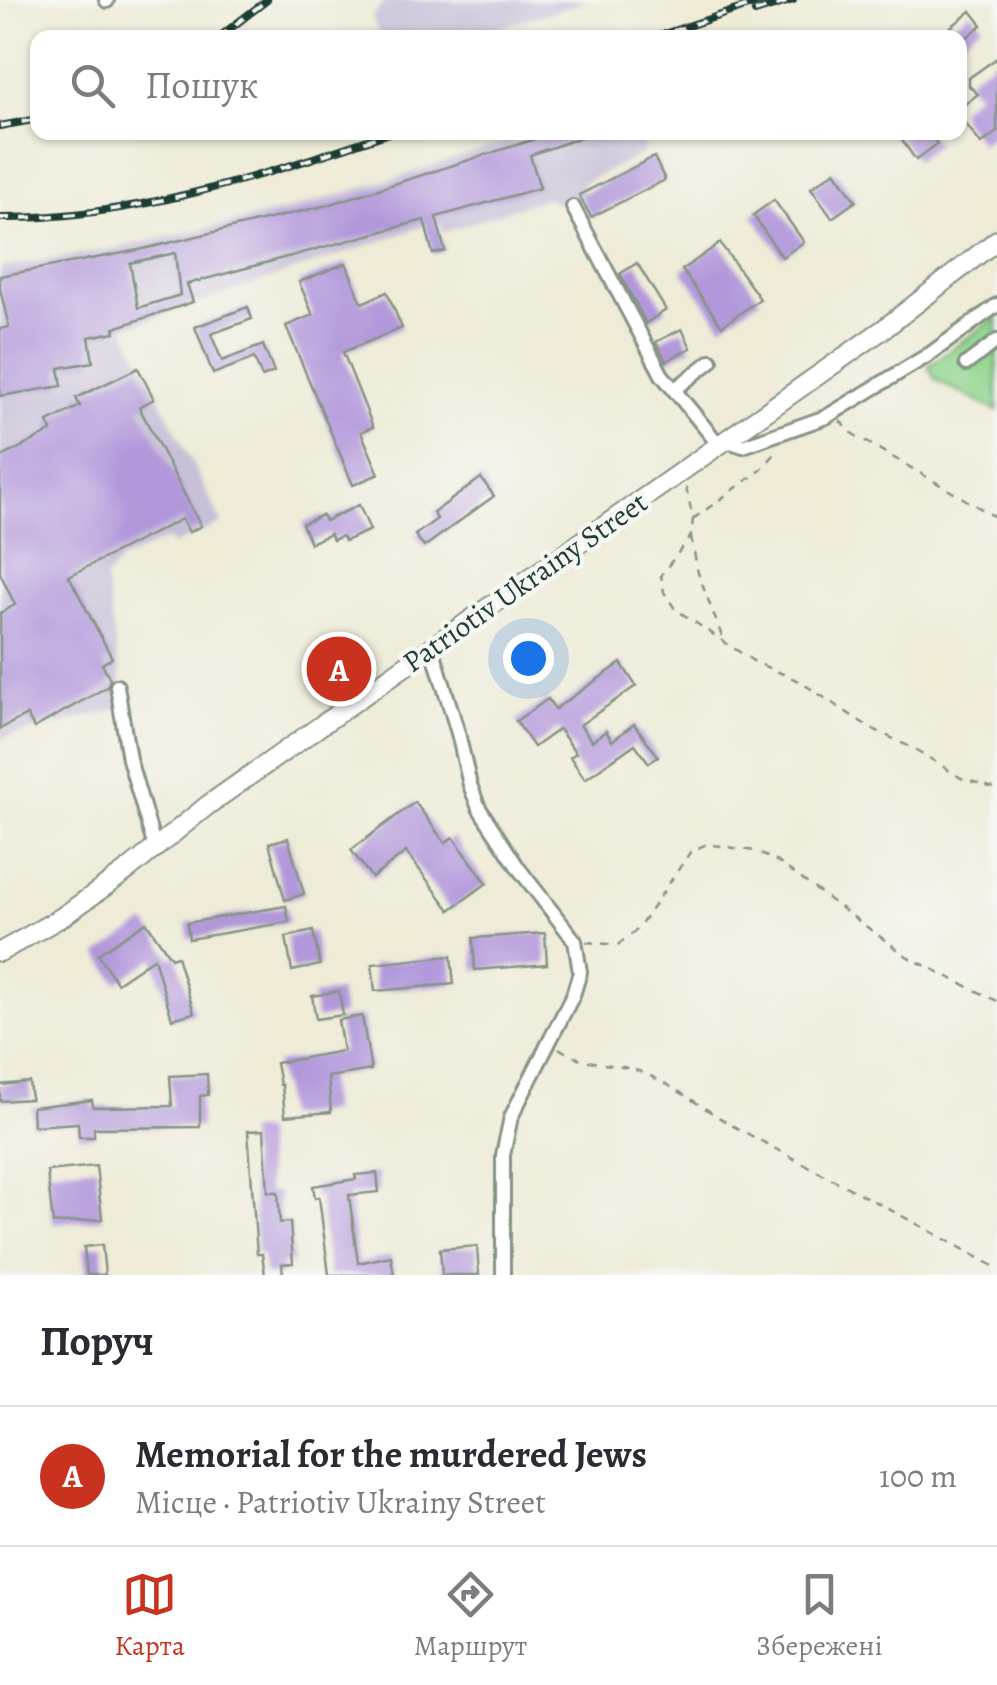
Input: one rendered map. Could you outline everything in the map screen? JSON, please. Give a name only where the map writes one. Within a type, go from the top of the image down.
[{"type":"main road","name":"Patriotiv Ukrainy Street","points":[[0,952],[62,918],[208,805],[884,328],[997,240]]},
{"type":"lane","points":[[573,207],[662,376],[722,442],[743,446],[826,417],[930,354],[997,305]]},
{"type":"lane","points":[[966,364],[997,341]]},
{"type":"lane","points":[[674,390],[711,361]]},
{"type":"lane","points":[[432,647],[479,808],[519,869],[575,941],[580,972],[573,994],[511,1117],[503,1155],[503,1275]]},
{"type":"lane","points":[[117,686],[129,759],[155,848]]},
{"type":"path","points":[[832,412],[853,434],[997,518]]},
{"type":"path","points":[[693,519],[761,470],[789,430]]},
{"type":"path","points":[[682,470],[693,519],[691,536],[698,573],[724,642]]},
{"type":"path","points":[[691,536],[661,575],[664,592],[675,609],[753,660],[799,681],[869,727],[961,778],[997,789]]},
{"type":"path","points":[[575,941],[618,944],[638,928],[691,852],[708,844],[755,850],[778,862],[908,957],[997,1001]]},
{"type":"path","points":[[550,1041],[572,1056],[643,1072],[720,1119],[997,1268]]},
{"type":"shaded area","points":[[386,0],[590,0],[492,30],[377,30],[372,17]]},
{"type":"shaded area","points":[[511,140],[644,140],[645,152],[582,184],[583,193],[557,203],[548,197],[444,232],[439,221],[125,328],[222,523],[172,545],[167,539],[121,560],[105,578],[125,707],[0,739],[0,268],[111,249],[284,211]]},
{"type":"green space","points":[[997,317],[997,411],[936,380],[928,366]]},
{"type":"building","points":[[971,11],[982,25],[967,37],[967,30],[947,30]]},
{"type":"building","points":[[997,58],[997,132],[981,144],[967,125],[967,103],[978,94],[969,86],[969,78]]},
{"type":"building","points":[[532,140],[574,140],[530,155],[540,188],[436,217],[445,251],[433,254],[424,220],[187,284],[193,302],[114,328],[115,332],[89,337],[93,362],[59,368],[62,386],[0,396],[0,329],[9,327],[0,276],[139,250],[328,205]],"holes":[[[175,253],[180,295],[138,308],[130,263]]]},
{"type":"building","points":[[902,140],[934,140],[937,144],[916,160]]},
{"type":"building","points":[[654,157],[665,180],[591,217],[579,195]]},
{"type":"building","points":[[835,171],[856,201],[832,218],[811,188]]},
{"type":"building","points":[[774,200],[804,242],[782,257],[753,215]]},
{"type":"building","points":[[720,243],[760,299],[722,326],[682,270]]},
{"type":"building","points":[[346,263],[362,303],[387,292],[402,328],[343,352],[373,427],[361,432],[379,474],[353,485],[286,326],[313,315],[299,282]]},
{"type":"building","points":[[637,263],[666,310],[646,323],[620,274]]},
{"type":"building","points":[[248,307],[252,319],[211,334],[222,361],[263,345],[274,372],[262,377],[254,358],[213,374],[195,327]]},
{"type":"building","points":[[682,329],[691,348],[666,361],[656,342]]},
{"type":"building","points":[[138,368],[154,399],[139,407],[201,526],[189,532],[182,519],[69,576],[112,658],[102,664],[110,679],[107,687],[34,728],[27,715],[0,729],[0,613],[15,605],[0,573],[0,458],[52,431],[48,422],[80,406],[76,398]]},
{"type":"building","points":[[481,478],[494,496],[424,547],[415,535],[437,519],[433,513]]},
{"type":"building","points":[[359,505],[370,530],[345,541],[342,536],[333,540],[330,534],[310,543],[302,524],[322,515],[325,521]]},
{"type":"building","points":[[621,663],[636,686],[580,725],[592,741],[606,731],[612,741],[634,724],[658,756],[649,763],[635,744],[585,779],[570,757],[576,753],[559,729],[534,747],[516,721],[548,699],[555,709]]},
{"type":"building","points":[[415,802],[445,843],[453,837],[487,883],[450,910],[406,852],[372,878],[351,850]]},
{"type":"building","points":[[288,838],[304,894],[285,900],[269,843]]},
{"type":"building","points":[[286,906],[289,922],[189,939],[187,923]]},
{"type":"building","points":[[146,922],[171,958],[177,956],[194,1013],[172,1019],[154,958],[117,983],[98,954]]},
{"type":"building","points":[[313,931],[320,965],[292,971],[286,937]]},
{"type":"building","points":[[545,933],[547,964],[475,970],[473,938]]},
{"type":"building","points":[[451,956],[454,984],[375,991],[372,964]]},
{"type":"building","points":[[339,991],[343,1015],[316,1019],[312,996]]},
{"type":"building","points":[[362,1016],[371,1070],[328,1077],[331,1112],[285,1116],[276,1063],[343,1051],[338,1020]]},
{"type":"building","points":[[207,1074],[208,1095],[200,1096],[200,1127],[94,1128],[94,1137],[79,1137],[78,1123],[33,1126],[32,1107],[92,1100],[93,1107],[172,1106],[170,1076]]},
{"type":"building","points":[[29,1082],[31,1099],[0,1101],[0,1085]]},
{"type":"building","points":[[264,1130],[268,1192],[278,1192],[280,1223],[290,1222],[293,1263],[282,1264],[283,1275],[265,1275],[262,1254],[257,1254],[248,1131]]},
{"type":"building","points":[[96,1166],[102,1219],[53,1224],[47,1171]]},
{"type":"building","points":[[377,1173],[379,1192],[349,1195],[358,1263],[391,1256],[394,1275],[329,1275],[319,1197],[315,1198],[313,1186]]},
{"type":"building","points":[[102,1245],[105,1275],[87,1275],[84,1247]]},
{"type":"building","points":[[477,1246],[479,1275],[442,1275],[440,1249]]},
{"type":"railway","points":[[228,30],[267,0]]},
{"type":"railway","points":[[676,30],[766,0]]},
{"type":"railway","points":[[755,12],[793,0]]},
{"type":"railway","points":[[0,126],[30,120]]},
{"type":"railway","points":[[0,218],[51,216],[150,203],[248,178],[368,140]]},
{"type":"place","name":"Memorial for the murdered Jews","points":[[339,669]]}]
